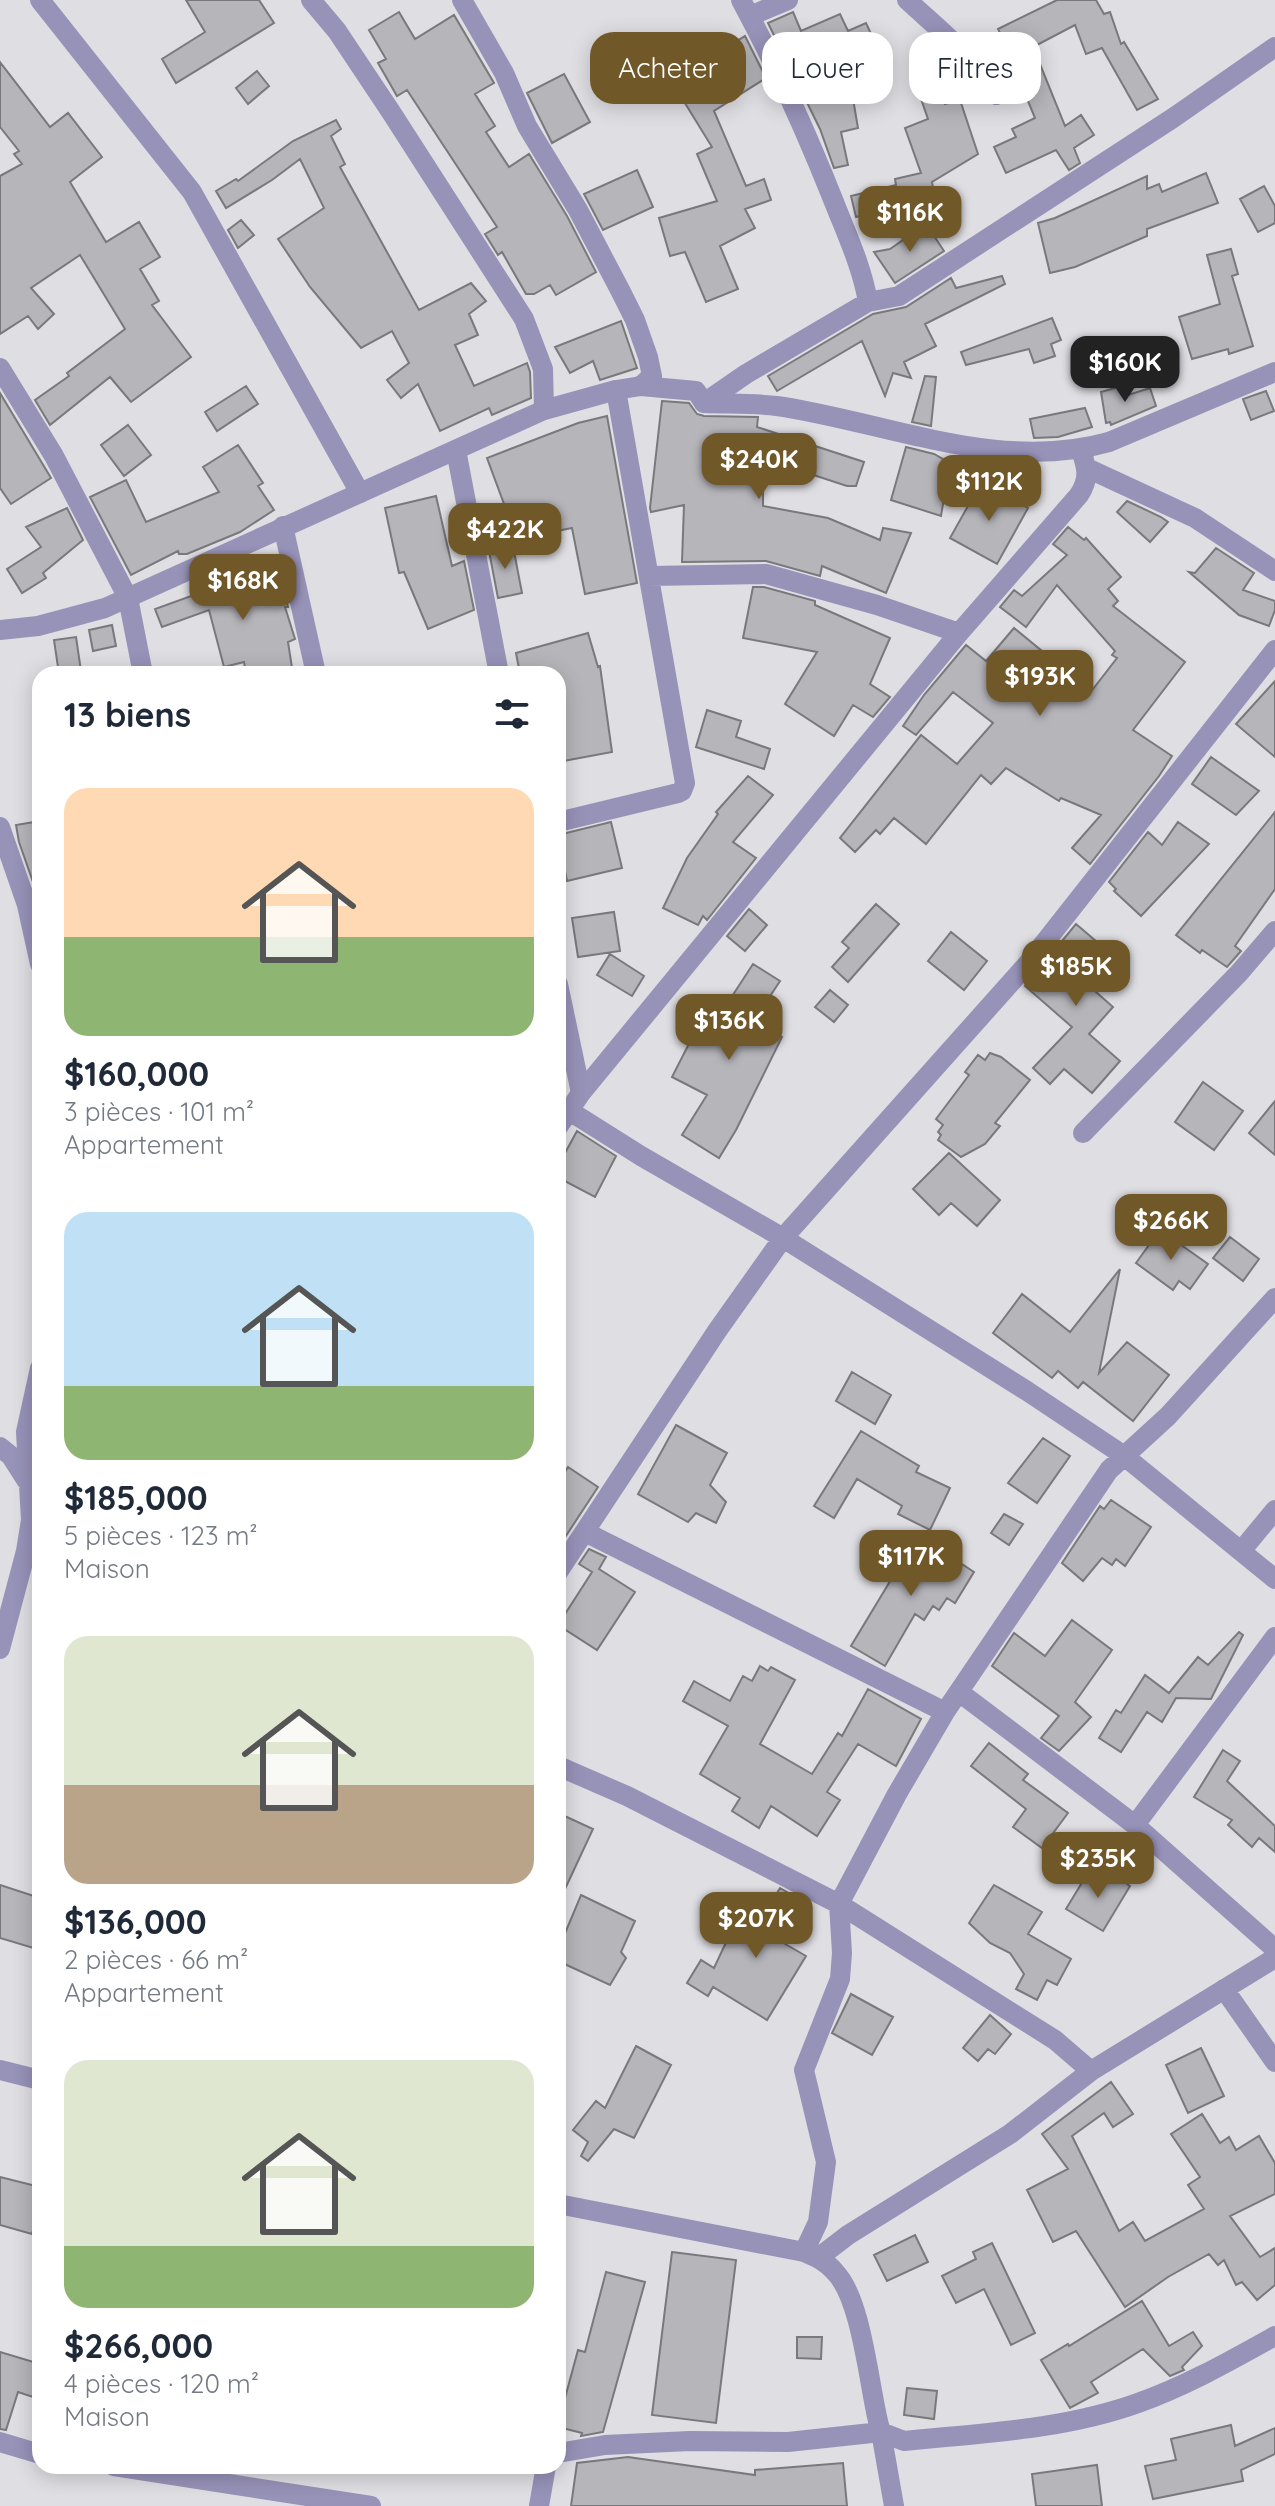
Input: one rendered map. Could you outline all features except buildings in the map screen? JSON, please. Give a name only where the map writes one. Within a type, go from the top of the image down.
[{"type":"street","points":[[40,0],[192,192],[360,493]]},
{"type":"street","points":[[311,0],[337,31],[524,319],[543,369],[544,410]]},
{"type":"street","points":[[462,0],[504,73],[527,126],[578,210],[635,320],[652,376],[641,386]]},
{"type":"street","points":[[788,0],[746,8],[824,176],[853,251],[868,302]]},
{"type":"street","points":[[907,0],[943,32]]},
{"type":"street","points":[[704,403],[746,374],[868,302],[899,296],[1173,118],[1275,47]]},
{"type":"street","points":[[0,368],[54,456],[128,598],[141,666]]},
{"type":"street","points":[[1084,459],[1275,372]]},
{"type":"street","points":[[0,630],[70,618],[128,598],[544,410],[641,386],[696,391],[704,403]]},
{"type":"street","points":[[566,820],[678,793],[684,787],[616,390]]},
{"type":"street","points":[[704,403],[776,406],[973,447],[1084,459],[1195,518],[1275,571]]},
{"type":"street","points":[[456,450],[497,666]]},
{"type":"street","points":[[566,1115],[959,633],[1079,495],[1087,482],[1084,459]]},
{"type":"street","points":[[283,526],[314,666]]},
{"type":"street","points":[[650,576],[766,574],[849,596],[959,633]]},
{"type":"street","points":[[566,1560],[717,1331],[783,1238],[1030,961],[1275,650]]},
{"type":"street","points":[[0,827],[32,928]]},
{"type":"street","points":[[1083,1133],[1239,973],[1275,931]]},
{"type":"street","points":[[566,1022],[581,1093]]},
{"type":"street","points":[[566,1120],[641,1156],[783,1238],[1027,1391],[1123,1455],[1275,1579]]},
{"type":"street","points":[[811,2255],[826,2162],[804,2070],[840,1979],[839,1904],[945,1712],[1109,1470],[1168,1416],[1275,1298]]},
{"type":"street","points":[[32,1405],[26,1432],[32,1474]]},
{"type":"street","points":[[0,1447],[11,1456],[32,1485]]},
{"type":"street","points":[[0,1649],[26,1551],[32,1509]]},
{"type":"street","points":[[1242,1550],[1275,1510]]},
{"type":"street","points":[[585,1532],[945,1712]]},
{"type":"street","points":[[1135,1825],[1275,1637]]},
{"type":"street","points":[[959,1692],[1135,1825],[1275,1949]]},
{"type":"street","points":[[566,1769],[627,1796],[839,1904],[1055,2040],[1091,2071]]},
{"type":"street","points":[[811,2255],[1010,2134],[1091,2071],[1275,1958]]},
{"type":"street","points":[[1224,1989],[1275,2062]]},
{"type":"street","points":[[0,2070],[32,2078]]},
{"type":"street","points":[[566,2206],[811,2255],[837,2273],[850,2298],[881,2432],[894,2506]]},
{"type":"street","points":[[566,2452],[605,2445],[690,2441],[788,2442],[881,2432],[904,2441],[1031,2429],[1135,2404],[1174,2390],[1275,2336]]},
{"type":"street","points":[[0,2442],[32,2452]]},
{"type":"street","points":[[165,2474],[371,2506]]},
{"type":"street","points":[[539,2506],[545,2474]]}]
